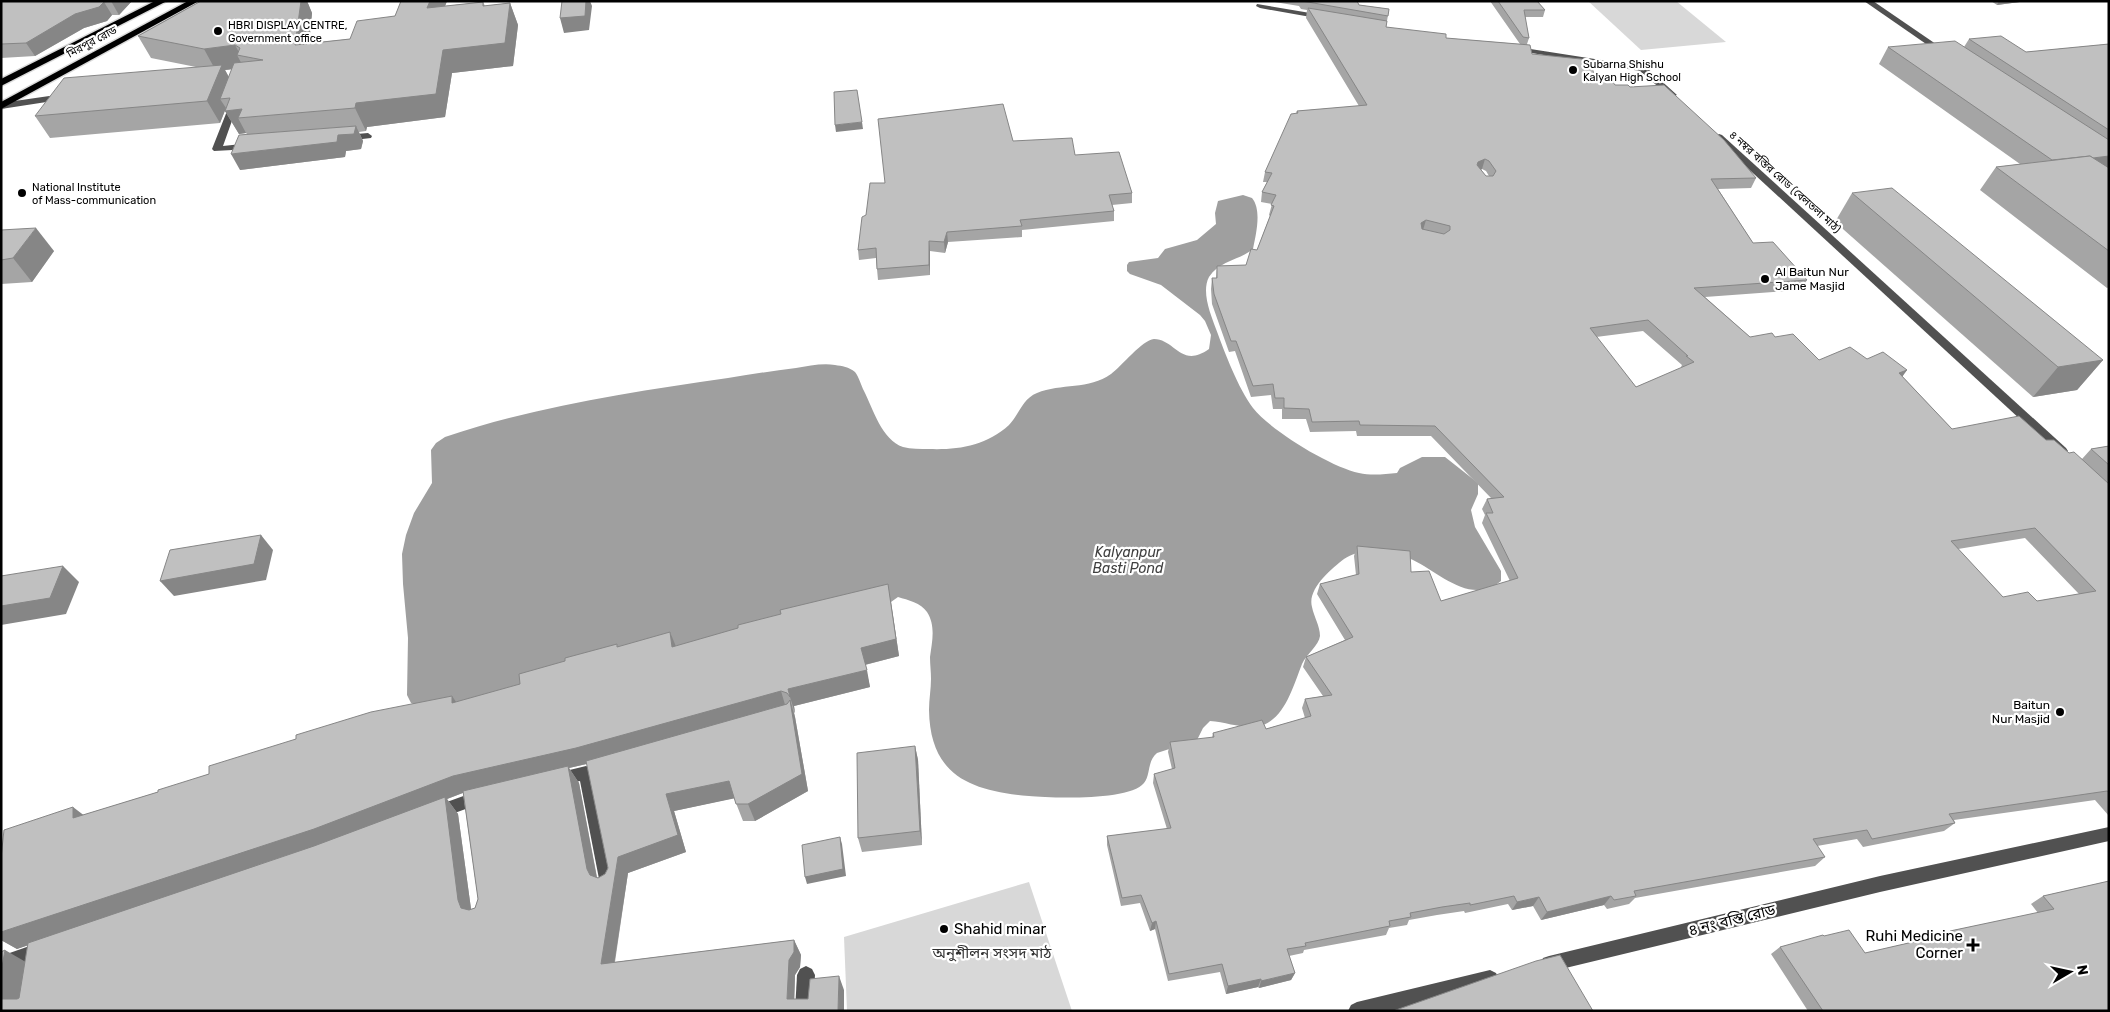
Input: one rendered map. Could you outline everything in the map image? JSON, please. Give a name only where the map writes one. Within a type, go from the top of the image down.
[{"type":"highway","name":"মিরপুর রোড","points":[[1,84],[163,1]]},
{"type":"highway","name":"মিরপুর রোড","points":[[1,106],[196,1]]},
{"type":"street","points":[[1868,1],[1951,57]]},
{"type":"street","points":[[1260,6],[1332,19]]},
{"type":"street","points":[[1502,46],[1644,69],[1680,102]]},
{"type":"street","points":[[240,88],[217,149],[264,145]]},
{"type":"street","points":[[1,106],[70,96]]},
{"type":"street","name":"৪ নম্বর বস্তির রোড (বেলতলা মাঠ)","points":[[1714,132],[2072,460]]},
{"type":"street","points":[[340,138],[368,136]]},
{"type":"street","points":[[540,784],[591,771],[608,884]]},
{"type":"street","points":[[420,818],[466,801],[494,794]]},
{"type":"street","points":[[466,801],[468,820]]},
{"type":"street","name":"৪ নং বস্তি রোড","points":[[1532,968],[1880,884],[2109,834]]},
{"type":"street","points":[[1,965],[48,948],[41,967]]},
{"type":"street","points":[[804,1011],[806,975]]},
{"type":"street","points":[[1357,1011],[1502,976]]},
{"type":"green space","points":[[1588,1],[1676,1],[1726,42],[1641,50]]},
{"type":"green space","name":"অনুশীলন সংসদ মাঠ","points":[[1029,882],[1072,1011],[847,1011],[844,937]]},
{"type":"water","name":"Kalyanpur Basti Pond","points":[[1243,195],[1252,198],[1257,209],[1256,236],[1253,249],[1218,267],[1213,272],[1207,283],[1206,296],[1216,329],[1232,370],[1247,400],[1273,427],[1302,447],[1333,464],[1359,473],[1374,475],[1397,473],[1400,468],[1422,457],[1445,457],[1478,483],[1478,494],[1471,510],[1475,527],[1501,571],[1501,581],[1490,588],[1467,589],[1405,557],[1366,552],[1348,556],[1321,580],[1313,593],[1312,607],[1320,636],[1302,664],[1290,695],[1279,714],[1271,721],[1251,727],[1210,721],[1203,728],[1197,740],[1157,753],[1150,764],[1148,776],[1144,783],[1136,789],[1107,796],[1054,797],[1008,794],[972,784],[958,776],[946,765],[937,751],[931,732],[929,710],[932,623],[927,612],[921,606],[898,597],[891,602],[675,646],[459,705],[419,706],[411,703],[407,695],[408,638],[402,554],[414,513],[432,483],[431,450],[436,443],[445,437],[550,408],[585,401],[825,364],[843,366],[855,372],[884,431],[889,438],[903,447],[950,449],[981,442],[991,438],[1009,425],[1024,403],[1032,396],[1046,390],[1102,379],[1111,374],[1149,340],[1161,340],[1185,355],[1192,356],[1209,349],[1211,335],[1200,315],[1161,285],[1130,274],[1127,271],[1127,265],[1129,262],[1158,258],[1165,249],[1197,240],[1216,224],[1215,213],[1218,201]]},
{"type":"building","points":[[1,1],[111,1],[104,2],[99,7],[75,14],[26,43],[1,44]]},
{"type":"building","points":[[201,1],[301,1],[295,45],[350,39],[357,21],[395,16],[401,1],[430,1],[427,8],[483,2],[483,6],[510,3],[505,43],[443,50],[436,94],[356,103],[355,108],[238,118],[242,109],[225,111],[230,98],[220,99],[234,63],[263,60],[237,55],[240,48],[235,45],[204,49],[138,36]]},
{"type":"building","points":[[562,1],[586,1],[585,16],[560,18]]},
{"type":"building","points":[[1302,1],[1357,1],[1359,5],[1389,9],[1388,16]]},
{"type":"building","points":[[1498,1],[1537,1],[1545,10],[1524,10],[1529,38],[1523,37]]},
{"type":"building","points":[[1308,8],[1387,21],[1386,27],[1446,34],[1446,38],[1530,45],[1532,54],[1591,60],[1594,76],[1609,76],[1615,85],[1628,85],[1630,87],[1664,85],[1724,140],[1756,178],[1711,179],[1753,243],[1773,242],[1807,280],[1694,288],[1750,337],[1772,333],[1775,337],[1793,334],[1819,360],[1850,347],[1867,359],[1883,352],[1907,370],[1899,373],[1952,429],[2019,416],[2046,440],[2054,440],[2069,453],[2074,452],[2109,484],[2109,792],[1949,814],[1955,823],[1872,839],[1867,830],[1813,839],[1825,857],[1634,891],[1636,896],[1614,900],[1611,896],[1547,912],[1539,897],[1517,902],[1514,896],[1470,905],[1470,903],[1410,913],[1411,917],[1389,921],[1390,926],[1305,943],[1306,946],[1287,949],[1295,973],[1261,981],[1261,979],[1228,986],[1222,964],[1169,974],[1156,921],[1152,923],[1141,895],[1122,898],[1107,836],[1171,828],[1154,774],[1175,768],[1170,742],[1214,737],[1213,733],[1262,720],[1266,729],[1311,716],[1305,699],[1332,695],[1306,657],[1353,637],[1320,584],[1359,574],[1357,546],[1410,551],[1411,572],[1429,571],[1441,601],[1518,578],[1486,513],[1493,513],[1487,499],[1504,497],[1435,426],[1360,425],[1359,421],[1312,422],[1309,409],[1284,408],[1284,398],[1275,398],[1273,384],[1253,386],[1236,341],[1231,341],[1214,294],[1212,278],[1217,278],[1217,266],[1246,265],[1251,249],[1257,250],[1274,206],[1271,205],[1276,195],[1262,192],[1272,173],[1265,172],[1291,114],[1298,113],[1297,111],[1367,105]],"holes":[[[1485,159],[1489,161],[1496,171],[1493,176],[1486,176],[1477,165],[1478,162]],[[1426,220],[1450,226],[1450,230],[1444,234],[1422,229],[1421,223]],[[1648,320],[1694,362],[1636,387],[1590,328]],[[2035,528],[2096,591],[2037,601],[2028,592],[2003,597],[1951,541]]]},
{"type":"building","points":[[2001,36],[2026,52],[2109,44],[2109,130],[1969,39]]},
{"type":"building","points":[[1955,41],[2109,140],[2109,156],[2052,160],[1888,47]]},
{"type":"building","points":[[222,65],[207,101],[35,116],[64,78]]},
{"type":"building","points":[[857,90],[862,122],[835,125],[834,92]]},
{"type":"building","points":[[1003,104],[1013,141],[1072,138],[1075,155],[1119,152],[1132,193],[1109,195],[1114,211],[1020,220],[1022,226],[947,232],[944,242],[929,241],[929,265],[877,269],[876,248],[858,250],[862,217],[866,215],[870,183],[885,183],[878,119]]},
{"type":"building","points":[[356,126],[354,134],[338,135],[337,142],[231,154],[239,135]]},
{"type":"building","points":[[2090,156],[2109,168],[2109,251],[1996,167]]},
{"type":"building","points":[[1892,188],[2103,360],[2058,367],[1852,193]]},
{"type":"building","points":[[36,228],[13,258],[1,260],[1,230]]},
{"type":"building","points":[[2109,446],[2109,465],[2091,449]]},
{"type":"building","points":[[261,535],[254,564],[160,581],[170,550]]},
{"type":"building","points":[[63,566],[50,598],[1,606],[1,576]]},
{"type":"building","points":[[888,584],[896,639],[861,648],[867,670],[788,689],[790,697],[787,693],[781,691],[576,748],[453,776],[314,829],[1,932],[1,858],[4,830],[73,807],[73,818],[158,792],[158,790],[209,774],[209,766],[296,739],[296,735],[371,712],[452,696],[452,703],[520,684],[519,674],[565,661],[565,658],[617,644],[617,647],[670,632],[672,647],[738,628],[738,625],[781,614],[780,610]]},
{"type":"building","points":[[790,700],[802,774],[748,804],[736,804],[729,781],[666,794],[678,835],[618,857],[601,964],[794,940],[794,952],[789,960],[787,999],[808,999],[810,979],[839,976],[838,1011],[1,1011],[1,999],[19,998],[28,943],[314,846],[445,797],[458,900],[461,908],[469,910],[475,908],[478,899],[463,791],[568,766],[587,869],[590,875],[598,878],[605,874],[608,868],[586,761],[787,704]]},
{"type":"building","points":[[915,746],[920,831],[858,838],[857,753]]},
{"type":"building","points":[[840,837],[843,869],[805,877],[802,845]]},
{"type":"building","points":[[2109,881],[2109,1011],[1823,1011],[1780,947],[1849,930],[1865,953],[1952,933],[1950,931],[2054,909],[2043,896]]},
{"type":"building","points":[[5,950],[1,973],[1,952]]},
{"type":"building","points":[[1560,955],[1593,1011],[1393,1011],[1536,961]]},
{"type":"place","name":"HBRI DISPLAY CENTRE, Government office","points":[[218,31]]},
{"type":"place","name":"Subarna Shishu Kalyan High School","points":[[1573,70]]},
{"type":"place","name":"National Institute of Mass-communication","points":[[22,193]]},
{"type":"place","name":"Al Baitun Nur Jame Masjid","points":[[1765,279]]},
{"type":"place","name":"Baitun Nur Masjid","points":[[2060,712]]},
{"type":"place","name":"Shahid minar","points":[[944,929]]},
{"type":"place","name":"Ruhi Medicine Corner","points":[[1973,945]]}]
